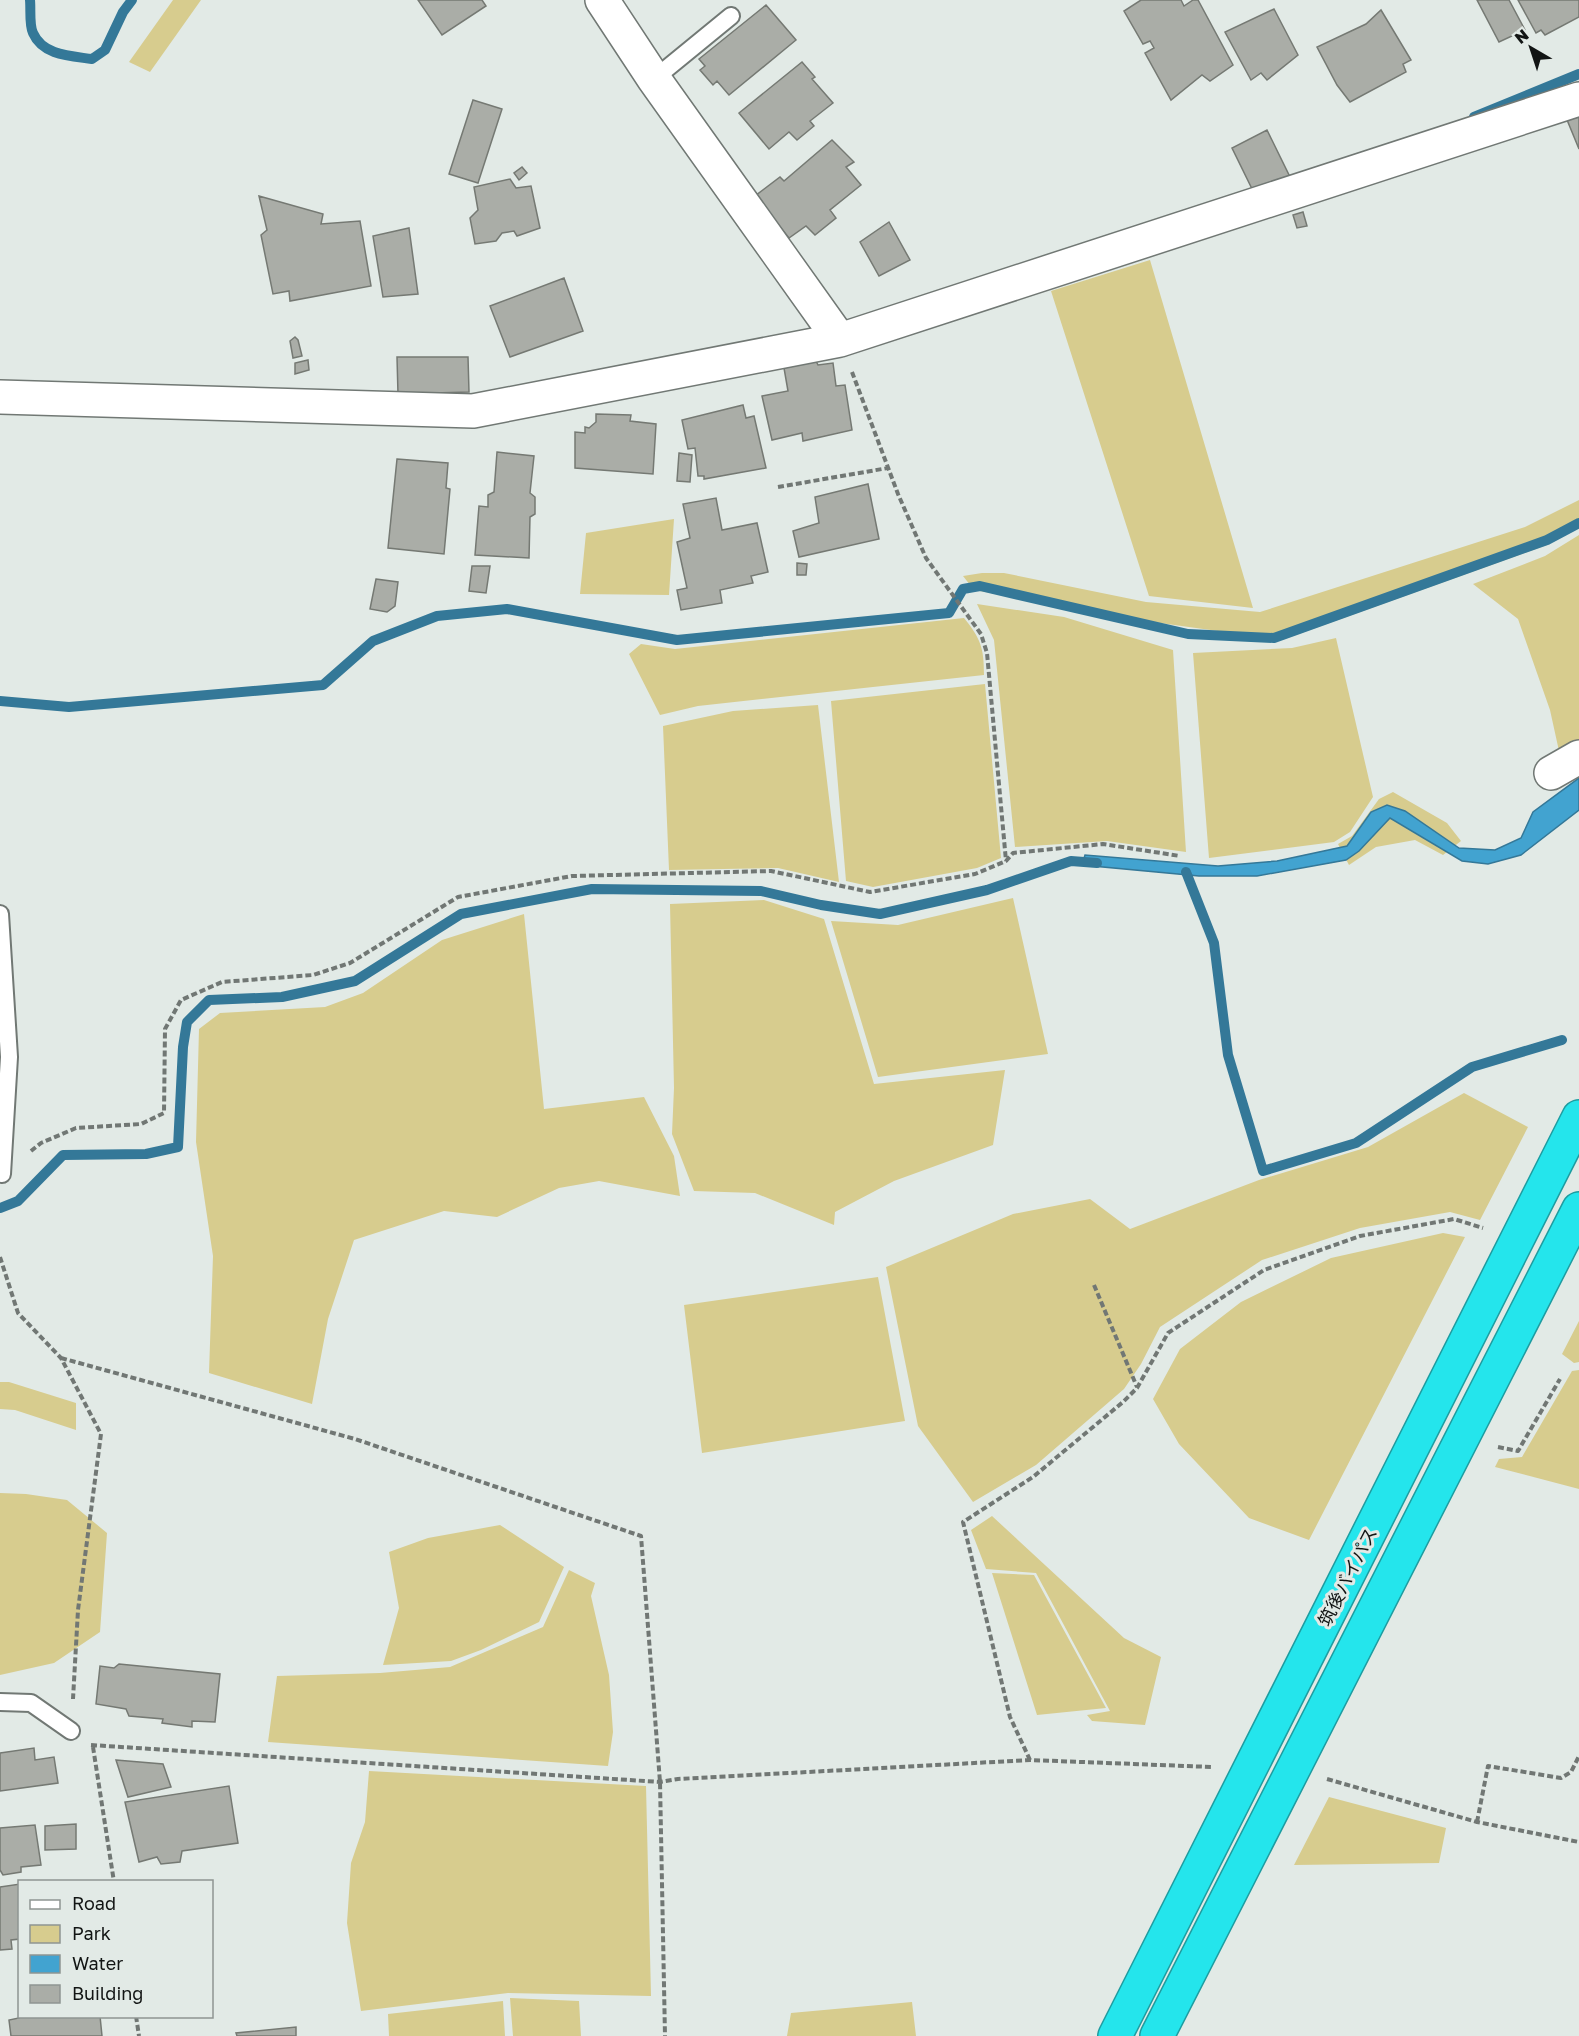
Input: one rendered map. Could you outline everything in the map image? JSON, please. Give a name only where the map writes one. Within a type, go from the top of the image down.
[{"type":"highway","name":"筑後バイパス","points":[[1115,2036],[1579,1117]]},
{"type":"highway","points":[[1157,2036],[1579,1209]]},
{"type":"street","points":[[602,0],[654,79],[840,340]]},
{"type":"street","points":[[0,397],[473,411],[840,340],[1579,99]]},
{"type":"street","points":[[1551,773],[1579,757]]},
{"type":"lane","points":[[654,79],[731,16]]},
{"type":"lane","points":[[0,914],[9,1057],[2,1174]]},
{"type":"lane","points":[[0,1702],[31,1703],[71,1731]]},
{"type":"path","points":[[840,340],[888,468],[926,558],[981,634],[987,653],[1006,861]]},
{"type":"path","points":[[778,487],[888,468]]},
{"type":"path","points":[[2,1174],[41,1143],[76,1128],[141,1124],[164,1113],[165,1029],[181,1000],[222,982],[313,975],[350,963],[458,897],[572,876],[759,871],[771,871],[870,892],[975,874],[1006,861],[1013,853],[1103,844],[1180,856]]},
{"type":"path","points":[[1030,1760],[1010,1717],[963,1522],[1033,1477],[1123,1402],[1137,1388],[1168,1333],[1264,1270],[1360,1236],[1454,1219],[1489,1230]]},
{"type":"path","points":[[0,1257],[18,1313],[61,1358],[101,1434],[78,1610],[71,1731],[71,1734],[92,1746],[660,1782],[678,1779],[1030,1760],[1250,1769]]},
{"type":"path","points":[[1094,1285],[1137,1388]]},
{"type":"path","points":[[61,1358],[355,1439],[641,1536],[660,1782],[664,2036]]},
{"type":"path","points":[[1490,1445],[1518,1451],[1560,1379]]},
{"type":"path","points":[[92,1746],[114,1880]]},
{"type":"path","points":[[1477,1822],[1488,1766],[1561,1779],[1571,1772],[1579,1756]]},
{"type":"path","points":[[1290,1774],[1320,1777],[1477,1822],[1579,1842]]},
{"type":"path","points":[[136,2018],[139,2036]]},
{"type":"green space","points":[[173,0],[201,0],[150,72],[129,62]]},
{"type":"green space","points":[[1150,260],[1253,608],[1149,596],[1051,291]]},
{"type":"green space","points":[[1579,500],[1579,526],[1547,545],[1282,640],[1160,623],[974,590],[963,576],[1004,573],[1146,602],[1260,612],[1525,527]]},
{"type":"green space","points":[[674,519],[669,595],[580,594],[586,533]]},
{"type":"green space","points":[[1579,535],[1579,745],[1559,751],[1550,710],[1518,619],[1473,584],[1545,556]]},
{"type":"green space","points":[[977,604],[1064,617],[1173,650],[1186,852],[1107,841],[1015,847],[994,640]]},
{"type":"green space","points":[[964,618],[980,644],[984,675],[698,706],[660,715],[629,654],[641,644],[675,649]]},
{"type":"green space","points":[[1336,638],[1373,797],[1350,832],[1334,842],[1209,858],[1193,653],[1292,648]]},
{"type":"green space","points":[[985,684],[1001,858],[977,868],[873,887],[846,881],[831,701]]},
{"type":"green space","points":[[818,705],[839,882],[778,868],[669,870],[663,726],[733,711]]},
{"type":"green space","points":[[1393,792],[1447,823],[1461,841],[1443,855],[1415,840],[1376,847],[1349,865],[1338,844],[1352,836],[1379,799]]},
{"type":"green space","points":[[1013,898],[1048,1054],[878,1077],[831,921],[898,925]]},
{"type":"green space","points":[[764,900],[824,919],[874,1084],[1005,1070],[993,1145],[894,1181],[835,1212],[834,1225],[755,1193],[694,1191],[672,1134],[674,1088],[670,904]]},
{"type":"green space","points":[[524,914],[544,1109],[644,1097],[674,1156],[680,1196],[599,1181],[559,1188],[497,1217],[444,1211],[354,1240],[328,1319],[312,1404],[209,1373],[213,1256],[196,1142],[199,1029],[220,1013],[325,1007],[363,993],[442,940]]},
{"type":"green space","points":[[1464,1093],[1528,1127],[1480,1220],[1450,1212],[1360,1228],[1262,1260],[1160,1327],[1141,1364],[1124,1389],[1036,1465],[973,1502],[918,1426],[886,1267],[1013,1214],[1090,1199],[1130,1229],[1259,1180],[1368,1147]]},
{"type":"green space","points":[[1443,1233],[1465,1237],[1309,1540],[1249,1518],[1179,1444],[1153,1399],[1180,1349],[1241,1302],[1331,1258]]},
{"type":"green space","points":[[878,1277],[905,1421],[702,1453],[684,1305]]},
{"type":"green space","points":[[1579,1321],[1579,1362],[1574,1363],[1562,1354]]},
{"type":"green space","points":[[1579,1370],[1579,1489],[1495,1467],[1499,1459],[1522,1457],[1572,1371]]},
{"type":"green space","points":[[0,1382],[9,1382],[76,1403],[76,1430],[15,1410],[0,1409]]},
{"type":"green space","points":[[0,1493],[67,1500],[107,1533],[100,1632],[54,1663],[0,1675]]},
{"type":"green space","points":[[992,1516],[1124,1638],[1161,1657],[1145,1725],[1092,1721],[1087,1715],[1110,1711],[1036,1573],[986,1569],[971,1530]]},
{"type":"green space","points":[[500,1525],[564,1567],[539,1622],[481,1650],[451,1661],[383,1665],[399,1608],[389,1552],[428,1538]]},
{"type":"green space","points":[[569,1570],[595,1583],[591,1596],[609,1675],[613,1732],[608,1766],[268,1742],[277,1676],[380,1673],[450,1667],[543,1627]]},
{"type":"green space","points":[[992,1573],[1034,1575],[1106,1708],[1037,1715]]},
{"type":"green space","points":[[369,1771],[646,1786],[651,1996],[508,1993],[361,2011],[347,1923],[351,1863],[365,1822]]},
{"type":"green space","points":[[1329,1797],[1446,1828],[1439,1863],[1294,1865]]},
{"type":"green space","points":[[510,1998],[579,2001],[581,2036],[513,2036]]},
{"type":"green space","points":[[503,2001],[505,2036],[389,2036],[388,2014]]},
{"type":"green space","points":[[912,2002],[916,2036],[787,2036],[791,2013]]},
{"type":"water","points":[[1579,778],[1579,810],[1521,855],[1488,864],[1462,861],[1390,818],[1359,851],[1346,860],[1257,876],[1199,876],[1082,865],[1085,855],[1218,866],[1277,861],[1347,846],[1371,812],[1387,805],[1405,811],[1459,848],[1495,850],[1521,838],[1533,812]]},
{"type":"building","points":[[418,0],[482,0],[486,6],[442,35]]},
{"type":"building","points":[[1141,0],[1181,0],[1184,6],[1193,0],[1198,0],[1233,65],[1210,81],[1202,75],[1171,100],[1145,53],[1154,48],[1150,41],[1143,44],[1124,11]]},
{"type":"building","points":[[1477,0],[1509,0],[1525,30],[1499,42]]},
{"type":"building","points":[[1518,0],[1579,0],[1579,17],[1545,35],[1541,30],[1536,33]]},
{"type":"building","points":[[766,5],[796,40],[729,95],[717,81],[713,85],[700,70],[705,66],[699,59]]},
{"type":"building","points":[[1274,9],[1298,55],[1267,80],[1261,73],[1251,80],[1225,32]]},
{"type":"building","points":[[1381,10],[1411,60],[1403,64],[1406,72],[1350,102],[1337,85],[1317,47],[1366,24]]},
{"type":"building","points":[[802,62],[815,77],[812,79],[833,103],[810,121],[814,126],[797,140],[789,132],[769,149],[739,113]]},
{"type":"building","points":[[473,100],[502,109],[478,183],[449,174]]},
{"type":"building","points":[[1579,111],[1579,149],[1565,115]]},
{"type":"building","points":[[1267,130],[1291,179],[1256,197],[1232,148]]},
{"type":"building","points":[[832,140],[854,162],[846,167],[861,185],[830,210],[836,218],[815,235],[806,226],[789,238],[755,196],[780,177],[784,181]]},
{"type":"building","points":[[522,167],[527,173],[519,180],[514,173]]},
{"type":"building","points":[[510,179],[516,188],[531,186],[540,228],[517,236],[514,231],[502,233],[496,241],[475,244],[470,218],[478,210],[474,187]]},
{"type":"building","points":[[259,196],[323,214],[321,224],[360,221],[371,286],[290,301],[289,291],[273,294],[261,235],[267,230]]},
{"type":"building","points":[[1303,212],[1307,226],[1297,228],[1293,215]]},
{"type":"building","points":[[889,222],[910,260],[879,276],[860,242]]},
{"type":"building","points":[[409,228],[418,294],[383,297],[373,236]]},
{"type":"building","points":[[564,278],[583,331],[510,357],[490,306]]},
{"type":"building","points":[[295,337],[302,356],[293,358],[290,341]]},
{"type":"building","points":[[397,357],[468,357],[469,392],[398,394]]},
{"type":"building","points":[[308,360],[309,370],[295,374],[295,363]]},
{"type":"building","points":[[816,361],[818,365],[833,363],[836,386],[845,385],[852,430],[803,441],[802,433],[772,440],[762,396],[788,391],[784,368]]},
{"type":"building","points":[[743,405],[746,418],[754,416],[766,468],[704,479],[704,476],[698,476],[695,448],[688,449],[682,420]]},
{"type":"building","points":[[596,414],[631,415],[630,421],[656,424],[653,474],[575,468],[575,432],[585,433],[585,427],[589,428],[596,422]]},
{"type":"building","points":[[497,452],[534,456],[530,493],[535,497],[535,514],[530,517],[529,558],[475,555],[479,506],[488,507],[488,495],[494,492]]},
{"type":"building","points":[[679,453],[692,455],[690,482],[677,481]]},
{"type":"building","points":[[397,459],[448,463],[446,488],[450,489],[444,554],[388,548]]},
{"type":"building","points":[[868,484],[879,539],[799,557],[793,531],[819,523],[815,497]]},
{"type":"building","points":[[716,498],[722,530],[757,523],[768,572],[751,576],[753,583],[720,590],[722,603],[681,610],[677,590],[687,588],[677,542],[690,538],[683,504]]},
{"type":"building","points":[[797,563],[807,564],[806,575],[797,575]]},
{"type":"building","points":[[472,566],[490,566],[486,593],[469,591]]},
{"type":"building","points":[[376,579],[398,582],[395,606],[387,612],[370,609]]},
{"type":"building","points":[[119,1664],[220,1674],[215,1722],[192,1721],[192,1727],[162,1723],[163,1719],[129,1716],[126,1709],[96,1704],[100,1666],[114,1668]]},
{"type":"building","points":[[34,1748],[35,1760],[54,1757],[58,1783],[0,1791],[0,1753]]},
{"type":"building","points":[[116,1760],[163,1764],[171,1787],[128,1797]]},
{"type":"building","points":[[229,1786],[238,1843],[182,1851],[180,1862],[161,1864],[157,1857],[139,1862],[125,1802]]},
{"type":"building","points":[[76,1824],[76,1849],[45,1850],[45,1826]]},
{"type":"building","points":[[35,1825],[41,1865],[21,1867],[21,1872],[3,1875],[0,1870],[0,1828]]},
{"type":"building","points":[[18,1884],[18,1939],[11,1940],[12,1949],[0,1950],[0,1887]]},
{"type":"building","points":[[100,2018],[102,2036],[11,2036],[9,2020]]},
{"type":"building","points":[[296,2027],[296,2036],[237,2036],[236,2033]]},
{"type":"waterway","points":[[30,0],[31,26],[38,41],[59,54],[92,59],[105,50],[123,12],[132,0]]},
{"type":"waterway","points":[[1474,117],[1579,74]]},
{"type":"waterway","points":[[0,701],[69,707],[323,685],[373,641],[437,616],[507,609],[677,640],[949,613],[963,589],[980,586],[1188,634],[1274,638],[1547,540],[1579,523]]},
{"type":"waterway","points":[[0,1208],[18,1201],[63,1155],[146,1154],[178,1147],[183,1047],[187,1022],[209,1000],[282,997],[355,981],[461,914],[592,889],[761,891],[821,905],[880,914],[987,890],[1071,861],[1097,863]]},
{"type":"waterway","points":[[1186,872],[1214,943],[1228,1055],[1263,1171],[1356,1143],[1472,1067],[1562,1040]]}]
